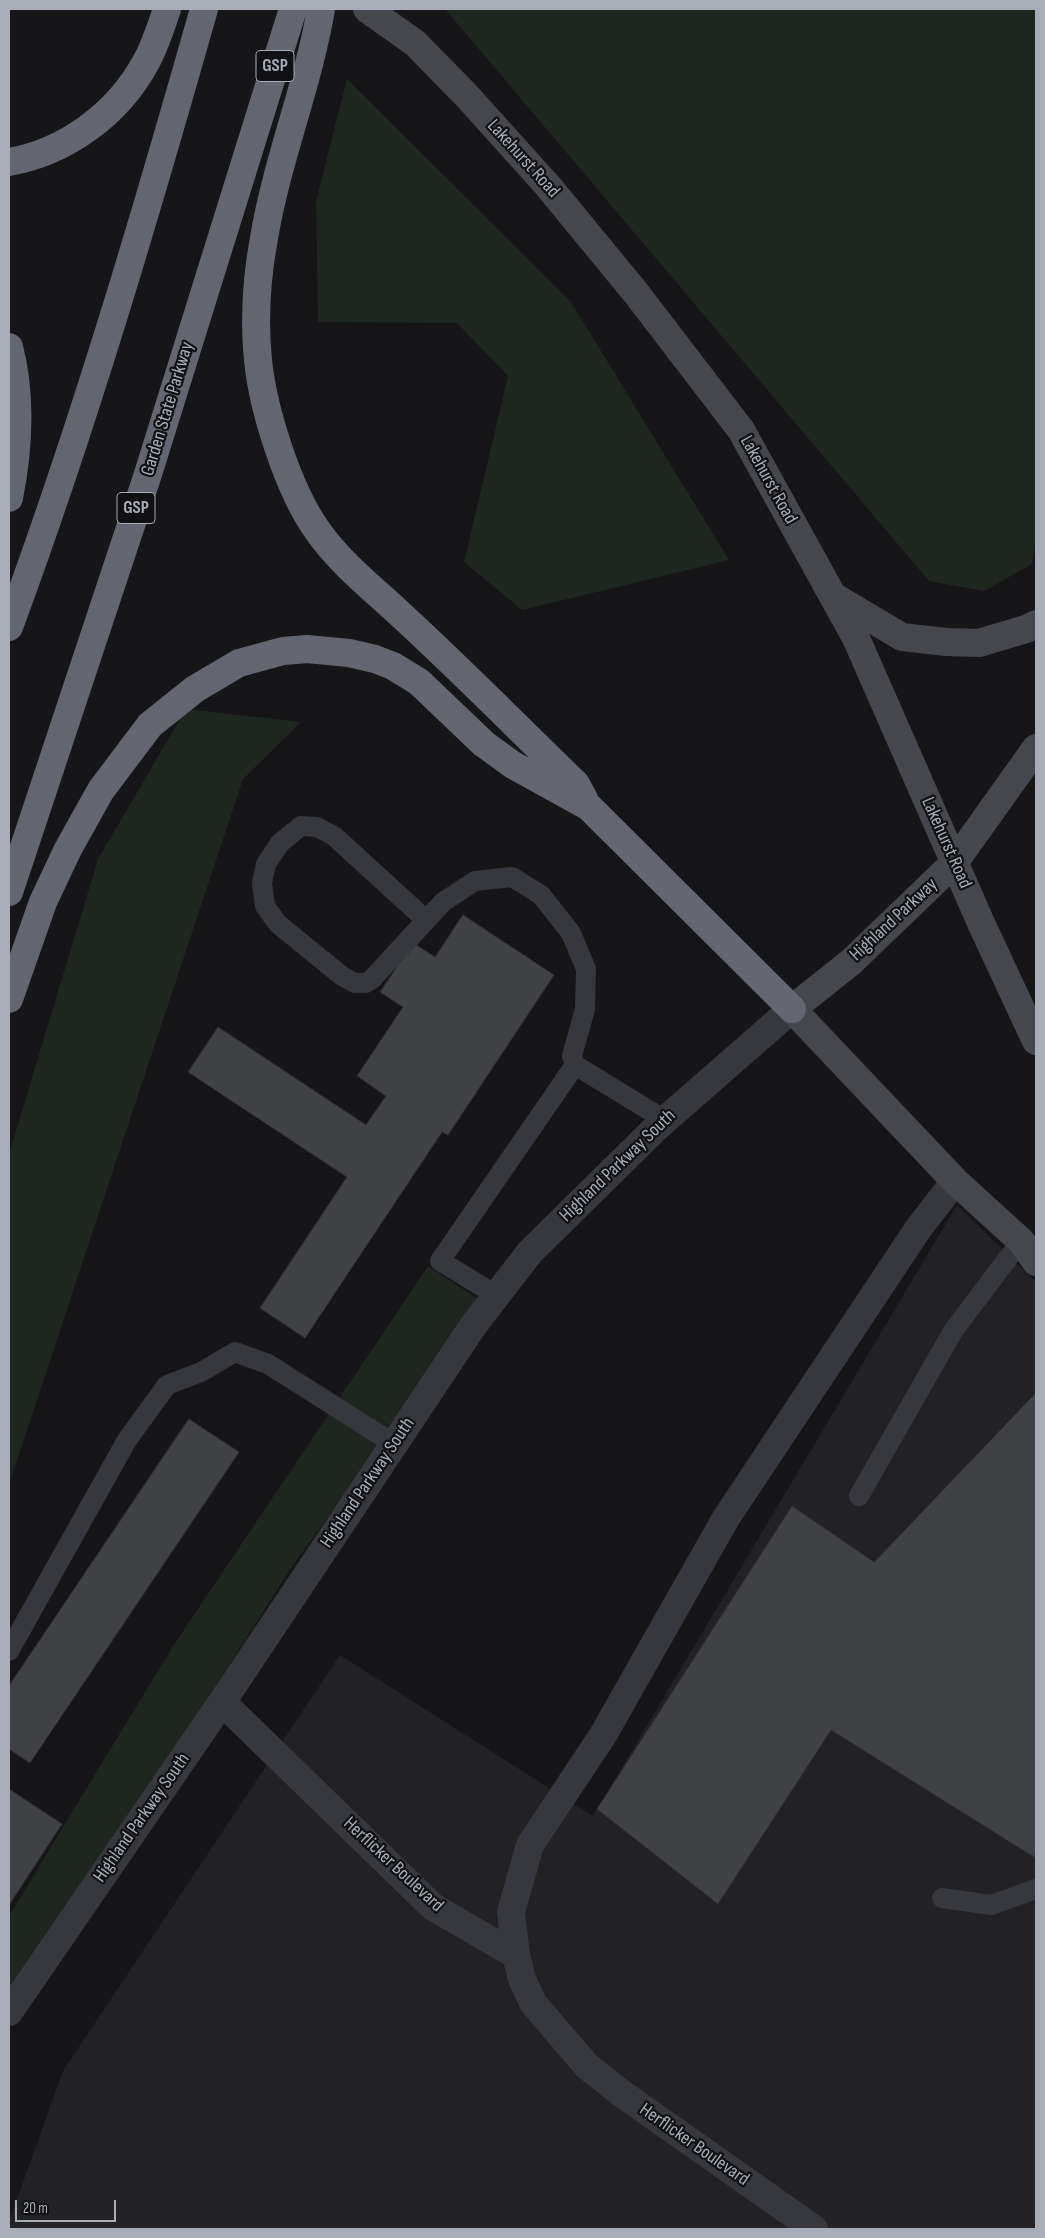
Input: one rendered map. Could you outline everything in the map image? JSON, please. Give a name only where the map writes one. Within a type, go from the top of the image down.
[{"type":"highway","points":[[9,162],[32,157],[59,147],[103,115],[126,92],[146,62],[167,9]]},
{"type":"highway","points":[[9,626],[69,458],[125,283],[204,9]]},
{"type":"highway","name":"Garden State Parkway","points":[[9,892],[148,474],[293,9]]},
{"type":"highway","points":[[321,9],[306,80],[264,237],[260,269],[258,360],[267,405],[286,468],[315,528],[342,561],[398,612],[576,784],[589,807],[792,1008]]},
{"type":"highway","points":[[9,347],[15,377],[18,429],[14,472],[9,498]]},
{"type":"highway","points":[[9,999],[43,902],[85,817],[115,770],[150,725],[195,689],[239,663],[283,651],[307,649],[349,653],[375,659],[419,682],[484,744],[513,766],[589,807]]},
{"type":"main road","name":"Lakehurst Road","points":[[367,9],[415,43],[466,95],[548,186],[636,293],[735,422],[856,638],[954,863],[1036,1041]]},
{"type":"main road","points":[[832,596],[902,636],[946,642],[979,643],[1026,629],[1036,624]]},
{"type":"main road","name":"Highland Parkway","points":[[792,1008],[850,962],[954,863],[1036,748]]},
{"type":"main road","points":[[792,1008],[956,1180],[1029,1252]]},
{"type":"street","name":"Highland Parkway South","points":[[9,2012],[222,1702],[473,1326],[496,1295],[530,1252],[665,1120],[792,1008]]},
{"type":"street","points":[[516,1955],[511,1912],[530,1845],[603,1735],[726,1518],[918,1229],[956,1180]]},
{"type":"street","name":"Herflicker Boulevard","points":[[222,1702],[433,1907],[516,1955],[522,1979],[533,2003],[587,2066],[620,2093],[814,2229]]},
{"type":"lane","points":[[426,920],[334,836],[317,827],[301,826],[280,844],[266,864],[262,883],[265,906],[278,924],[342,976],[355,984],[366,983],[372,979],[443,902],[475,881],[512,876],[541,895],[571,933],[586,969],[585,1009],[572,1056],[575,1065],[665,1120]]},
{"type":"lane","points":[[496,1295],[440,1261],[575,1065]]},
{"type":"lane","points":[[859,1496],[953,1331],[1029,1252]]},
{"type":"lane","points":[[9,1651],[127,1440],[168,1385],[201,1372],[235,1352],[268,1364],[394,1444]]},
{"type":"lane","points":[[942,1898],[991,1905],[1036,1889]]},
{"type":"shaded area","points":[[445,9],[1036,9],[1036,537],[1032,564],[984,591],[929,581]]},
{"type":"shaded area","points":[[347,79],[571,302],[729,560],[522,610],[464,562],[508,376],[457,323],[318,322],[316,201]]},
{"type":"shaded area","points":[[186,709],[301,722],[243,779],[9,1484],[9,1154],[98,859]]},
{"type":"shaded area","points":[[957,1205],[1036,1282],[1036,2229],[9,2229],[9,2221],[63,2071],[340,1655],[593,1816]]},
{"type":"shaded area","points":[[428,1266],[484,1303],[291,1568],[29,1980],[9,2005],[9,1916],[173,1646]]},
{"type":"building","points":[[463,915],[554,975],[448,1135],[442,1132],[305,1338],[260,1308],[347,1177],[188,1072],[218,1027],[366,1125],[386,1096],[357,1076],[403,1007],[380,992],[413,943],[435,957]]},
{"type":"building","points":[[1036,1393],[1036,1853],[1034,1857],[831,1730],[718,1904],[597,1809],[792,1506],[874,1562]]},
{"type":"building","points":[[189,1419],[239,1452],[30,1763],[9,1749],[9,1686]]},
{"type":"building","points":[[9,1789],[62,1824],[9,1905]]}]
